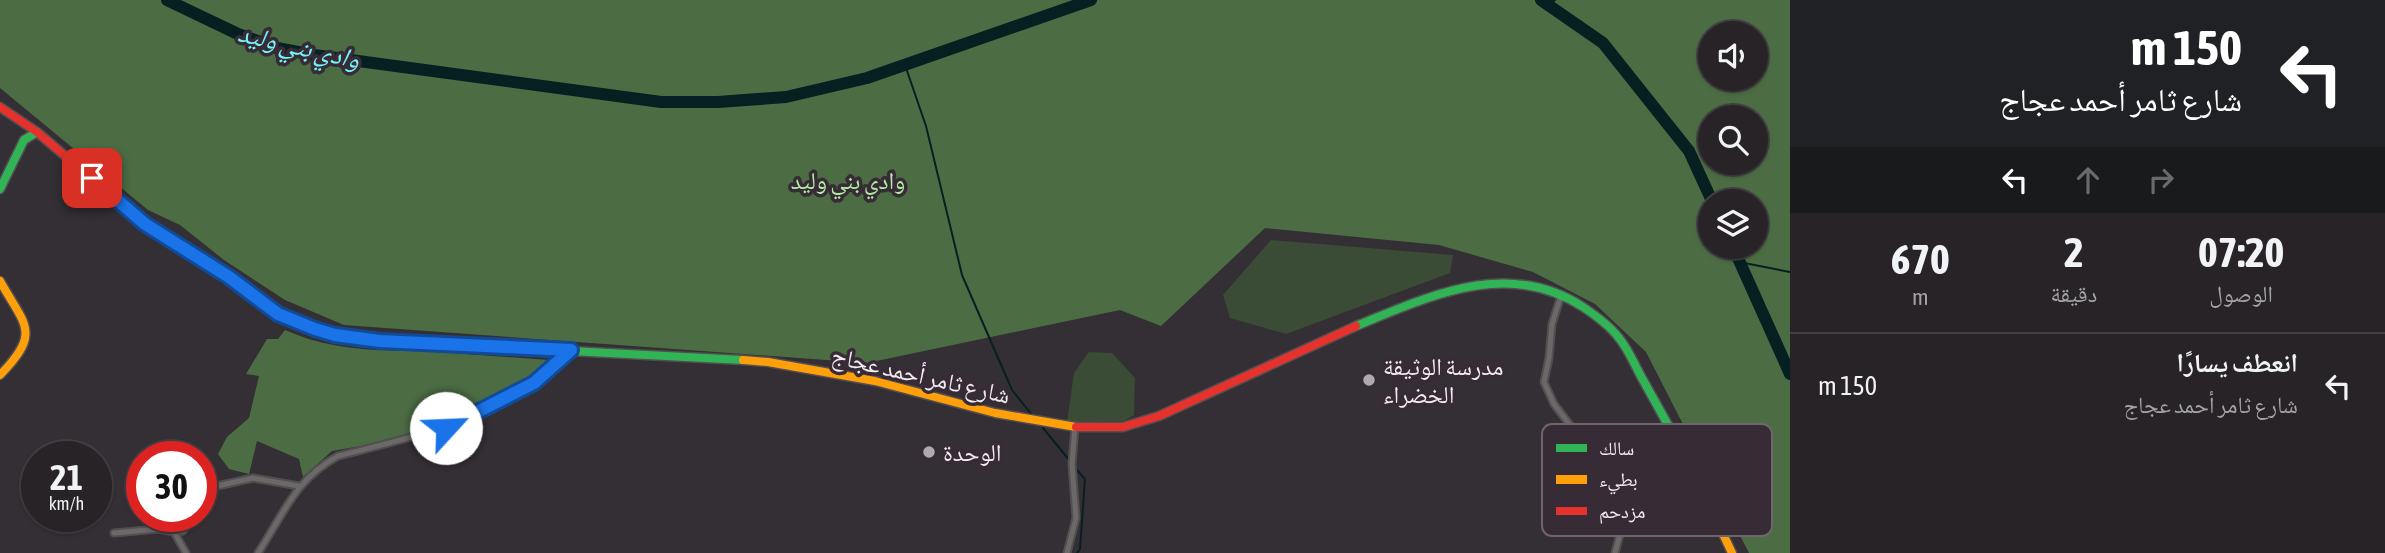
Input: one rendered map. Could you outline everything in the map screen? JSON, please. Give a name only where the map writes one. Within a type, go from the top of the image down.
[{"type":"main road","name":"شارع ثامر أحمد عجاج","points":[[0,107],[37,132],[145,224],[229,277],[278,314],[335,335],[380,341],[571,350],[793,366],[875,381],[995,412],[1075,427],[1123,427],[1159,416],[1344,331],[1432,295],[1463,287],[1496,283],[1535,286],[1562,296],[1595,315],[1619,337],[1667,424]]},
{"type":"main road","points":[[0,188],[24,140],[37,132]]},
{"type":"main road","points":[[0,281],[24,318],[27,338],[17,358],[0,375]]},
{"type":"main road","name":"شارع ثامر أحمد عجاج","points":[[1724,536],[1732,553]]},
{"type":"street","points":[[1562,296],[1552,324],[1544,382],[1554,404],[1569,424]]},
{"type":"street","points":[[258,553],[299,486],[324,465],[338,456],[446,428],[470,418],[534,383],[571,350]]},
{"type":"street","points":[[1067,553],[1076,518],[1072,464],[1075,427]]},
{"type":"street","points":[[217,486],[253,478],[299,486]]},
{"type":"street","points":[[114,533],[126,532]]},
{"type":"street","points":[[174,532],[186,553]]},
{"type":"street","points":[[1615,553],[1620,536]]},
{"type":"green space","name":"وادي بني وليد","points":[[0,0],[1790,0],[1790,553],[1749,553],[1740,536],[1772,536],[1772,424],[1683,424],[1646,352],[1595,304],[1533,272],[1439,245],[1265,228],[1161,326],[1120,310],[867,363],[344,325],[285,300],[224,260],[180,225],[148,210],[0,88]]},
{"type":"green space","points":[[1271,240],[1453,255],[1450,273],[1286,334],[1230,318],[1223,295]]},
{"type":"green space","points":[[285,330],[314,341],[362,349],[548,360],[541,371],[454,421],[372,444],[332,451],[303,477],[299,459],[257,441],[249,474],[229,469],[218,454],[227,437],[249,418],[259,376],[246,374],[267,339],[278,339]]},
{"type":"green space","points":[[1089,352],[1112,353],[1135,378],[1134,415],[1124,421],[1067,422],[1074,373]]},
{"type":"waterway","name":"وادي بني وليد","points":[[167,0],[238,34],[277,48],[661,102],[718,102],[786,97],[867,78],[1091,0]]},
{"type":"waterway","name":"وادي بني وليد","points":[[1541,0],[1603,43],[1689,151],[1706,189]]},
{"type":"waterway","points":[[1547,4],[1555,0]]},
{"type":"waterway","points":[[905,65],[926,126],[962,275],[1012,390],[1032,415]]},
{"type":"waterway","name":"وادي بني وليد","points":[[1738,259],[1790,374]]},
{"type":"waterway","points":[[1739,262],[1790,272]]},
{"type":"waterway","points":[[1043,428],[1070,461]]},
{"type":"waterway","points":[[1075,468],[1085,479],[1080,549],[1077,553]]},
{"type":"traffic: fast","points":[[0,189],[24,140],[37,132]]},
{"type":"traffic: fast","points":[[1356,326],[1412,303],[1469,287],[1526,285],[1555,293],[1583,307],[1619,338],[1668,424]]},
{"type":"traffic: fast","points":[[289,318],[335,335],[380,341],[743,360]]},
{"type":"traffic: slow","points":[[0,281],[25,329],[21,348],[0,375]]},
{"type":"traffic: slow","points":[[743,360],[875,381],[995,413],[1076,427]]},
{"type":"traffic: slow","points":[[1724,536],[1732,553]]},
{"type":"traffic: jam","points":[[0,107],[37,132],[145,224],[229,277],[278,314],[289,318]]},
{"type":"traffic: jam","points":[[1076,427],[1123,427],[1159,416],[1356,326]]},
{"type":"place","name":"مدرسة الوثيقة الخضراء","points":[[1369,380]]},
{"type":"place","name":"الوحدة","points":[[929,452]]},
{"type":"route","points":[[92,178],[145,224],[229,277],[278,314],[315,329],[335,335],[380,341],[571,350],[534,383],[446,428]]}]
